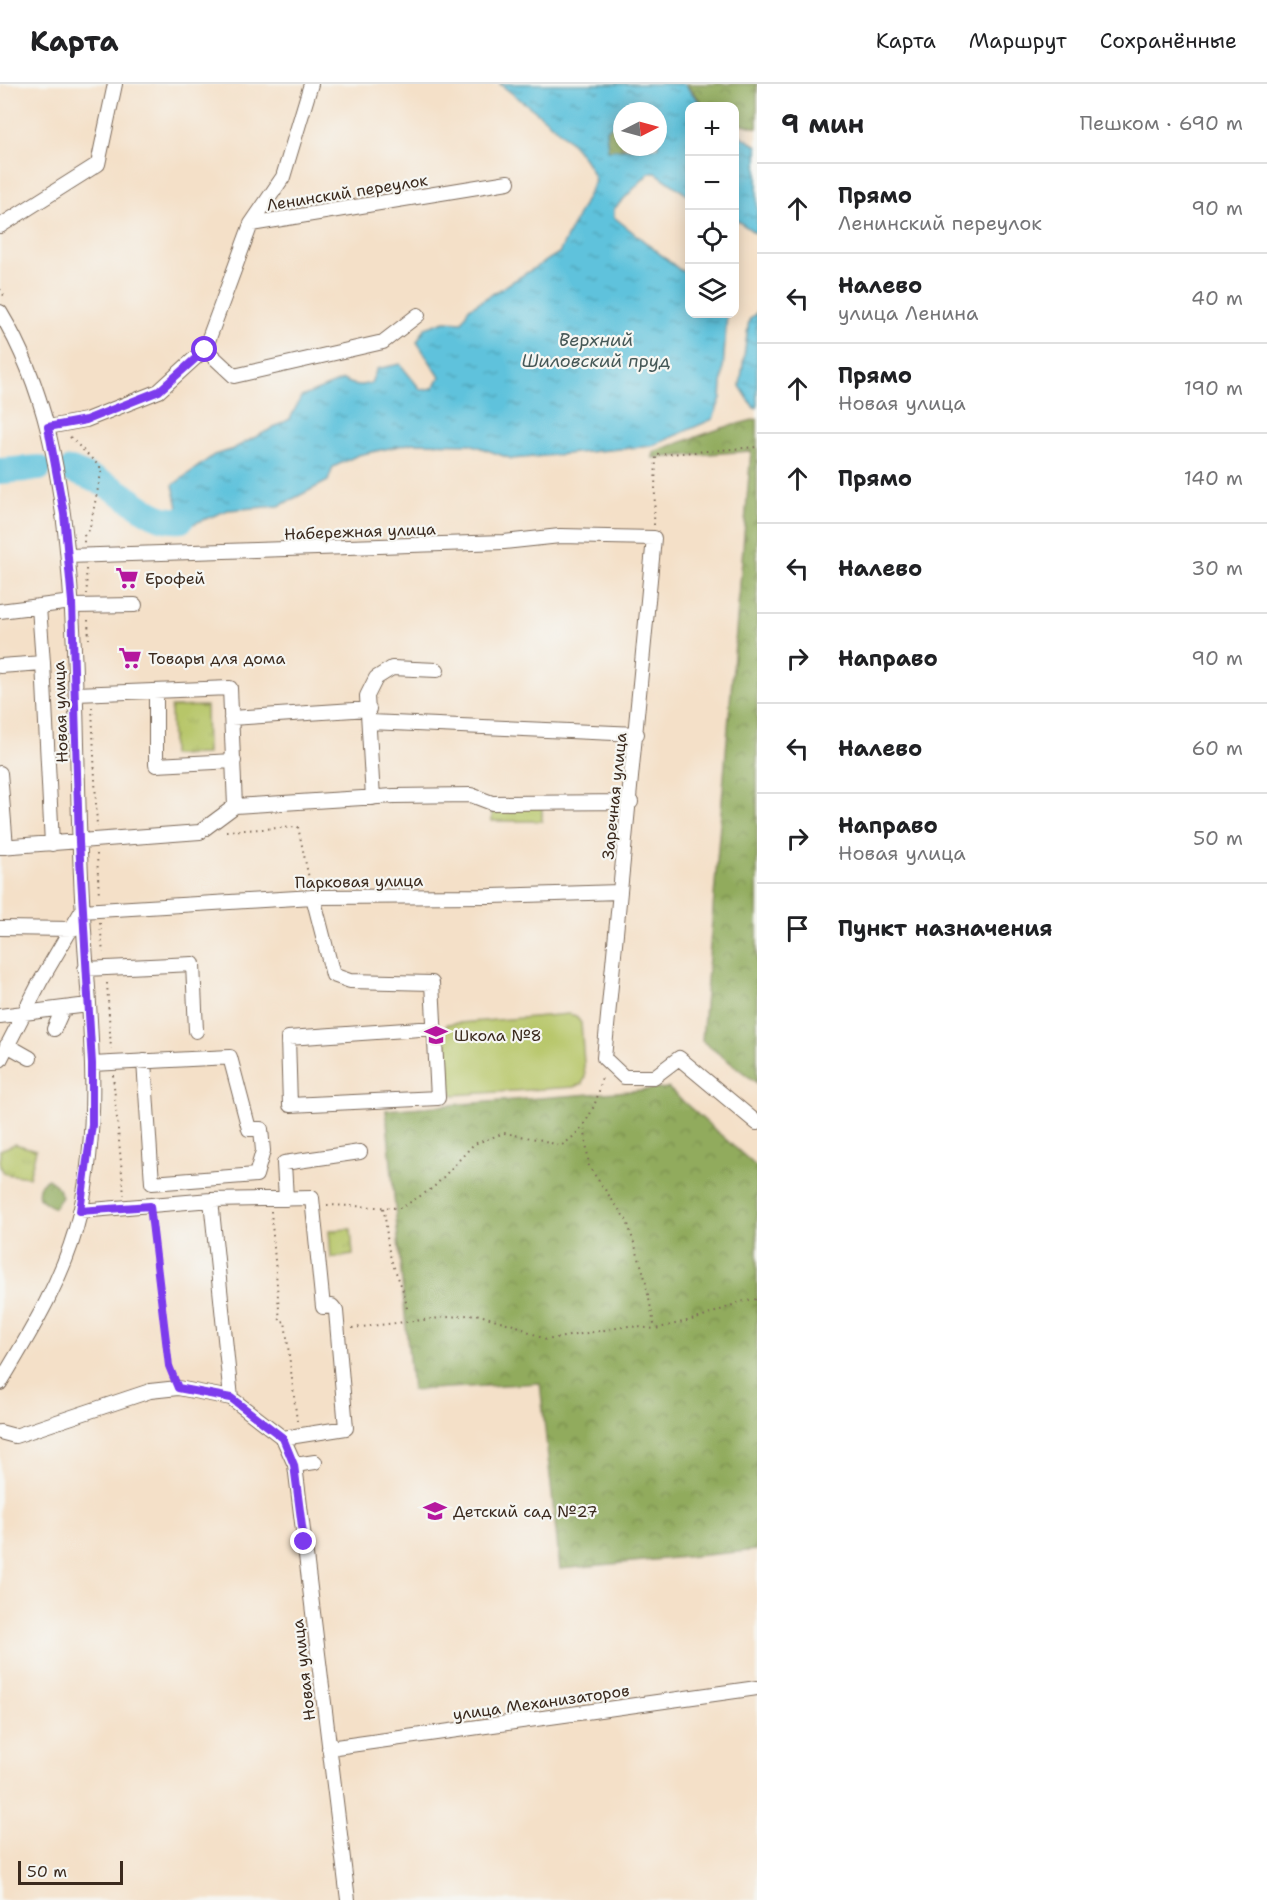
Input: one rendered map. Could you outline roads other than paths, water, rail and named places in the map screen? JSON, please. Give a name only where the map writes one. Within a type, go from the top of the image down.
[{"type":"street","points":[[0,226],[98,164],[115,84]]},
{"type":"street","points":[[251,224],[284,177],[311,84]]},
{"type":"street","name":"Ленинский переулок","points":[[53,431],[159,391],[205,350],[251,224],[508,182]]},
{"type":"street","name":"Новая улица","points":[[0,312],[15,336],[53,431],[64,514],[72,604],[79,842],[92,1064],[92,1125],[80,1211],[71,1248],[38,1319],[0,1383]]},
{"type":"street","points":[[205,350],[234,376],[383,342],[418,315]]},
{"type":"street","name":"Набережная улица","points":[[68,556],[493,543],[560,536],[654,538]]},
{"type":"street","name":"Заречная улица","points":[[654,538],[631,802],[619,892],[604,1058],[624,1077],[654,1077],[679,1058],[757,1123]]},
{"type":"street","points":[[0,611],[72,604],[135,605]]},
{"type":"street","points":[[39,607],[52,844]]},
{"type":"street","points":[[0,666],[43,663]]},
{"type":"street","points":[[373,798],[367,696],[376,678],[392,668],[437,670]]},
{"type":"street","points":[[76,694],[156,693],[230,688],[235,806]]},
{"type":"street","points":[[156,693],[156,765],[234,761]]},
{"type":"street","points":[[231,718],[369,715],[637,734]]},
{"type":"street","points":[[0,773],[3,847],[200,832],[235,806],[471,795],[492,804],[631,802]]},
{"type":"street","name":"Парковая улица","points":[[82,910],[313,897],[491,896],[619,892]]},
{"type":"street","points":[[313,897],[333,975],[350,981],[432,983],[435,1029],[438,1098],[290,1105],[288,1038],[435,1029]]},
{"type":"street","points":[[0,1060],[22,1014],[82,910]]},
{"type":"street","points":[[0,928],[72,929]]},
{"type":"street","points":[[85,969],[193,964],[196,1031]]},
{"type":"street","points":[[0,1016],[88,1005]]},
{"type":"street","points":[[54,1029],[63,1009]]},
{"type":"street","points":[[7,1045],[30,1058]]},
{"type":"street","points":[[92,1064],[144,1061],[230,1057],[249,1129],[261,1129],[263,1151],[256,1175],[152,1183],[144,1061]]},
{"type":"street","points":[[286,1199],[284,1162],[360,1152]]},
{"type":"street","points":[[0,1432],[15,1436],[150,1391],[178,1388],[231,1398],[283,1438],[346,1428],[336,1311],[332,1306],[323,1307],[312,1198],[211,1200],[80,1211]]},
{"type":"street","points":[[211,1200],[231,1398]]},
{"type":"street","name":"Новая улица","points":[[283,1438],[294,1465],[348,1900]]},
{"type":"street","points":[[294,1465],[315,1462]]},
{"type":"street","name":"улица Механизаторов","points":[[329,1748],[757,1688]]},
{"type":"water","name":"Верхний Шиловский пруд","points":[[500,84],[684,84],[700,102],[685,102],[685,193],[656,173],[649,173],[614,209],[614,217],[685,272],[685,318],[727,318],[721,398],[713,419],[652,446],[512,459],[470,444],[413,443],[358,455],[333,467],[328,481],[279,506],[228,510],[188,526],[154,526],[149,513],[168,515],[178,507],[173,485],[214,455],[231,450],[290,419],[301,397],[343,380],[357,386],[371,383],[377,369],[400,364],[421,390],[433,388],[440,377],[417,342],[425,328],[445,321],[462,322],[468,309],[559,253],[595,181],[580,153],[541,115]]},
{"type":"water","points":[[739,135],[757,146],[757,234],[739,222]]},
{"type":"water","points":[[757,312],[757,408],[754,408],[740,386],[749,320]]},
{"type":"waterway","points":[[0,471],[39,468]]},
{"type":"waterway","points":[[71,470],[105,484],[152,514],[161,518],[181,520]]},
{"type":"place","name":"Ерофей","points":[[127,578]]},
{"type":"place","name":"Товары для дома","points":[[130,658]]},
{"type":"place","name":"Школа №8","points":[[436,1035]]},
{"type":"place","name":"Детский сад №27","points":[[435,1511]]}]
